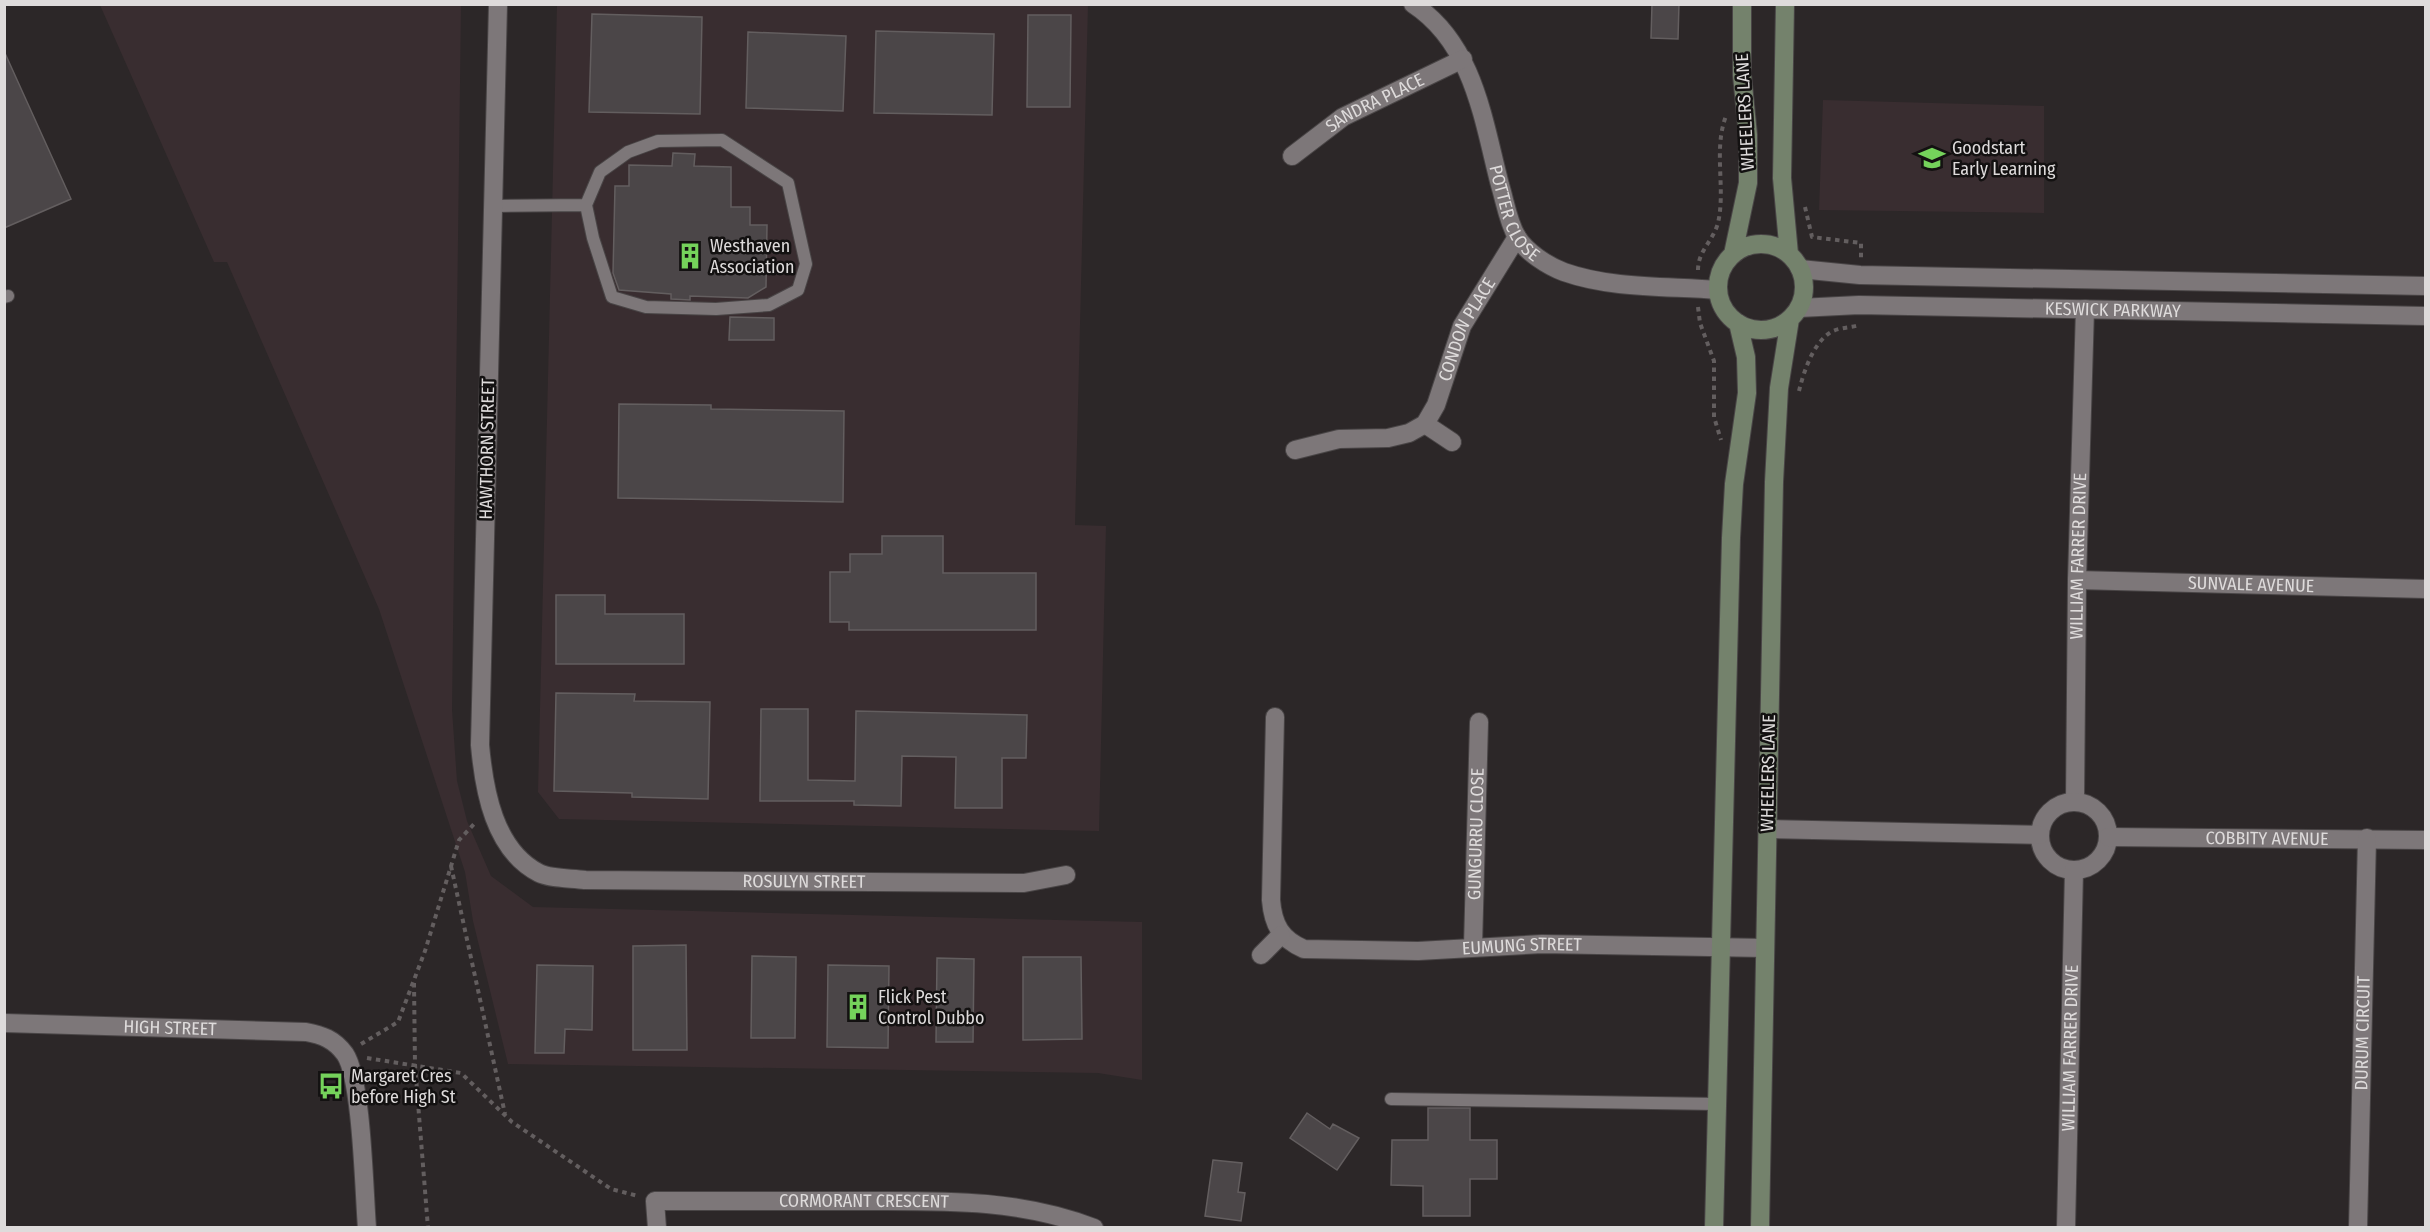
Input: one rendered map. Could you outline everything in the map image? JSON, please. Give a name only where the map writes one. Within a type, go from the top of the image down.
[{"type":"main road","name":"WHEELERS LANE","points":[[1733,254],[1748,183],[1748,135],[1742,75],[1742,4]]},
{"type":"main road","name":"WHEELERS LANE","points":[[1785,4],[1782,178],[1789,254]]},
{"type":"main road","points":[[1755,244],[1779,247],[1789,254],[1800,269],[1804,288],[1795,313],[1778,326],[1765,330],[1738,323],[1725,309],[1718,290],[1722,271],[1733,254],[1755,244]]},
{"type":"main road","name":"WHEELERS LANE","points":[[1760,1227],[1777,423],[1780,378],[1795,313]]},
{"type":"main road","points":[[1714,1227],[1731,538],[1734,484],[1747,393],[1746,357],[1738,323]]},
{"type":"street","name":"HAWTHORN STREET","points":[[498,4],[480,745],[483,775],[502,837],[522,859],[540,874]]},
{"type":"street","name":"POTTER CLOSE","points":[[1413,4],[1446,33],[1463,59],[1475,88],[1506,208],[1517,237],[1538,258],[1554,267],[1593,280],[1718,290]]},
{"type":"street","name":"SANDRA PLACE","points":[[1292,156],[1343,117],[1463,59]]},
{"type":"street","name":"CONDON PLACE","points":[[1425,424],[1436,405],[1462,326],[1517,237]]},
{"type":"street","name":"KESWICK PARKWAY","points":[[1800,269],[1860,275],[2426,286]]},
{"type":"street","name":"KESWICK PARKWAY","points":[[1795,313],[1859,305],[2426,316]]},
{"type":"street","name":"WILLIAM FARRER DRIVE","points":[[2075,802],[2077,580],[2085,309]]},
{"type":"street","points":[[1294,450],[1339,439],[1388,438],[1409,433],[1425,424],[1452,442]]},
{"type":"street","name":"SUNVALE AVENUE","points":[[2077,580],[2426,589]]},
{"type":"street","points":[[1261,955],[1281,934],[1272,918],[1271,900],[1275,717]]},
{"type":"street","name":"GUNGURRU CLOSE","points":[[1473,946],[1479,722]]},
{"type":"street","points":[[2075,802],[2086,804],[2102,816],[2108,837],[2106,847],[2094,864],[2074,870],[2053,863],[2041,845],[2040,835],[2042,824],[2055,807],[2075,802]]},
{"type":"street","points":[[1767,829],[2040,835]]},
{"type":"street","name":"COBBITY AVENUE","points":[[2108,837],[2426,840]]},
{"type":"street","name":"DURUM CIRCUIT","points":[[2358,1227],[2367,838]]},
{"type":"street","name":"WILLIAM FARRER DRIVE","points":[[2066,1227],[2074,870]]},
{"type":"street","name":"ROSULYN STREET","points":[[540,874],[585,880],[1024,883],[1066,875]]},
{"type":"street","name":"EUMUNG STREET","points":[[1281,934],[1304,949],[1418,951],[1473,946],[1765,948]]},
{"type":"street","name":"HIGH STREET","points":[[4,1023],[306,1032],[322,1035],[340,1048]]},
{"type":"street","points":[[340,1048],[356,1089],[367,1227]]},
{"type":"street","points":[[656,1201],[657,1227]]},
{"type":"street","name":"CORMORANT CRESCENT","points":[[656,1201],[951,1201],[1001,1204],[1050,1212],[1094,1227]]},
{"type":"lane","points":[[722,140],[788,183],[806,264],[798,290],[769,305],[716,309],[646,307],[612,297],[593,238],[586,205],[600,172],[628,152],[658,141],[722,140]]},
{"type":"lane","points":[[493,206],[586,205]]},
{"type":"lane","points":[[1391,1099],[1717,1104]]},
{"type":"path","points":[[340,1048],[398,1022],[414,980],[459,840],[491,806]]},
{"type":"path","points":[[451,865],[506,1115]]},
{"type":"path","points":[[414,980],[415,1065],[428,1227]]},
{"type":"path","points":[[340,1048],[461,1073],[506,1115],[611,1189],[656,1201]]},
{"type":"shaded area","points":[[100,5],[461,5],[452,710],[457,781],[467,821],[491,876],[533,907],[1142,922],[1142,1080],[1098,1073],[508,1064],[473,921],[465,872],[379,609],[227,262],[214,262]]},
{"type":"shaded area","points":[[557,5],[1088,5],[1075,525],[1106,526],[1099,831],[559,819],[538,792]]},
{"type":"shaded area","name":"Goodstart Early Learning","points":[[1823,100],[2044,106],[2044,213],[1819,210]]},
{"type":"building","points":[[1652,4],[1679,4],[1678,39],[1651,38]]},
{"type":"building","points":[[592,14],[702,17],[700,114],[589,112]]},
{"type":"building","points":[[1028,15],[1071,15],[1070,107],[1027,107]]},
{"type":"building","points":[[876,31],[994,34],[992,115],[874,113]]},
{"type":"building","points":[[748,32],[846,36],[843,111],[746,108]]},
{"type":"building","points":[[4,51],[71,199],[4,228]]},
{"type":"building","name":"Westhaven Association","points":[[673,153],[695,154],[694,166],[731,167],[731,207],[750,207],[750,225],[767,225],[766,287],[748,298],[690,296],[690,300],[671,299],[671,294],[619,290],[613,273],[615,186],[629,186],[629,165],[672,166]]},
{"type":"building","points":[[730,317],[774,318],[774,340],[729,340]]},
{"type":"building","points":[[619,404],[711,405],[711,409],[844,411],[843,502],[618,498]]},
{"type":"building","points":[[882,536],[943,536],[943,573],[1036,573],[1036,630],[849,630],[849,622],[830,622],[830,572],[850,572],[850,554],[882,554]]},
{"type":"building","points":[[556,595],[605,595],[605,614],[684,614],[684,664],[556,664]]},
{"type":"building","points":[[556,693],[635,694],[634,701],[710,702],[708,799],[632,797],[632,793],[554,791]]},
{"type":"building","points":[[761,709],[808,709],[808,780],[855,781],[856,711],[1027,715],[1026,758],[1002,758],[1002,808],[955,808],[956,757],[902,756],[901,806],[854,805],[854,801],[760,801]]},
{"type":"building","points":[[686,945],[687,1050],[633,1050],[633,946]]},
{"type":"building","points":[[752,956],[796,957],[795,1038],[751,1038]]},
{"type":"building","points":[[1023,957],[1081,957],[1082,1039],[1023,1040]]},
{"type":"building","points":[[937,958],[974,959],[973,1042],[936,1042]]},
{"type":"building","points":[[537,965],[593,966],[592,1030],[565,1029],[564,1053],[535,1053]]},
{"type":"building","name":"Flick Pest Control Dubbo","points":[[828,965],[889,966],[888,1048],[827,1047]]},
{"type":"building","points":[[1428,1108],[1470,1108],[1470,1140],[1497,1140],[1497,1179],[1470,1179],[1470,1216],[1423,1216],[1423,1186],[1391,1185],[1392,1140],[1428,1140]]},
{"type":"building","points":[[1307,1113],[1330,1129],[1333,1124],[1359,1138],[1337,1170],[1290,1138]]},
{"type":"building","points":[[1213,1160],[1242,1163],[1238,1192],[1245,1193],[1241,1221],[1205,1216]]},
{"type":"place","name":"Goodstart Early Learning","points":[[1932,158]]},
{"type":"place","name":"Westhaven Association","points":[[690,256]]},
{"type":"place","name":"Flick Pest Control Dubbo","points":[[858,1007]]},
{"type":"place","name":"Margaret Cres before High St","points":[[331,1086]]}]
